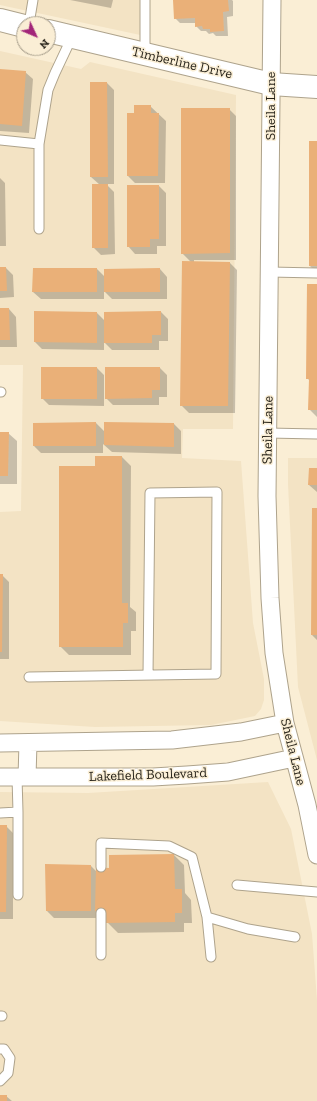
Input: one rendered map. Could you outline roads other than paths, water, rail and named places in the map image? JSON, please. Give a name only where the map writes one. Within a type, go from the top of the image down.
[{"type":"street","name":"Sheila Lane","points":[[272,0],[267,496],[270,598],[274,653],[285,724],[294,758],[312,805],[317,855]]},
{"type":"street","points":[[0,20],[16,24]]},
{"type":"street","name":"Timberline Drive","points":[[56,33],[272,84],[317,87]]},
{"type":"street","points":[[0,743],[172,740],[241,732],[285,724]]},
{"type":"street","points":[[22,777],[28,743]]},
{"type":"street","name":"Lakefield Boulevard","points":[[0,777],[153,777],[187,775],[228,772],[294,758]]},
{"type":"lane","points":[[30,16],[33,0]]},
{"type":"lane","points":[[144,54],[145,0]]},
{"type":"lane","points":[[38,230],[39,144],[48,90],[54,73],[72,37]]},
{"type":"lane","points":[[0,140],[39,144]]},
{"type":"lane","points":[[270,272],[317,273]]},
{"type":"lane","points":[[268,433],[317,434]]},
{"type":"lane","points":[[28,677],[216,674],[217,492],[150,493],[148,675]]},
{"type":"lane","points":[[18,895],[18,812],[22,777]]},
{"type":"lane","points":[[0,813],[18,812]]},
{"type":"lane","points":[[102,867],[101,842],[169,846],[192,857],[207,917],[211,957]]},
{"type":"lane","points":[[237,885],[317,892]]},
{"type":"lane","points":[[101,913],[101,955]]},
{"type":"lane","points":[[207,917],[248,929],[295,937]]},
{"type":"lane","points":[[0,1049],[4,1049],[10,1058],[8,1073],[0,1081]]}]
